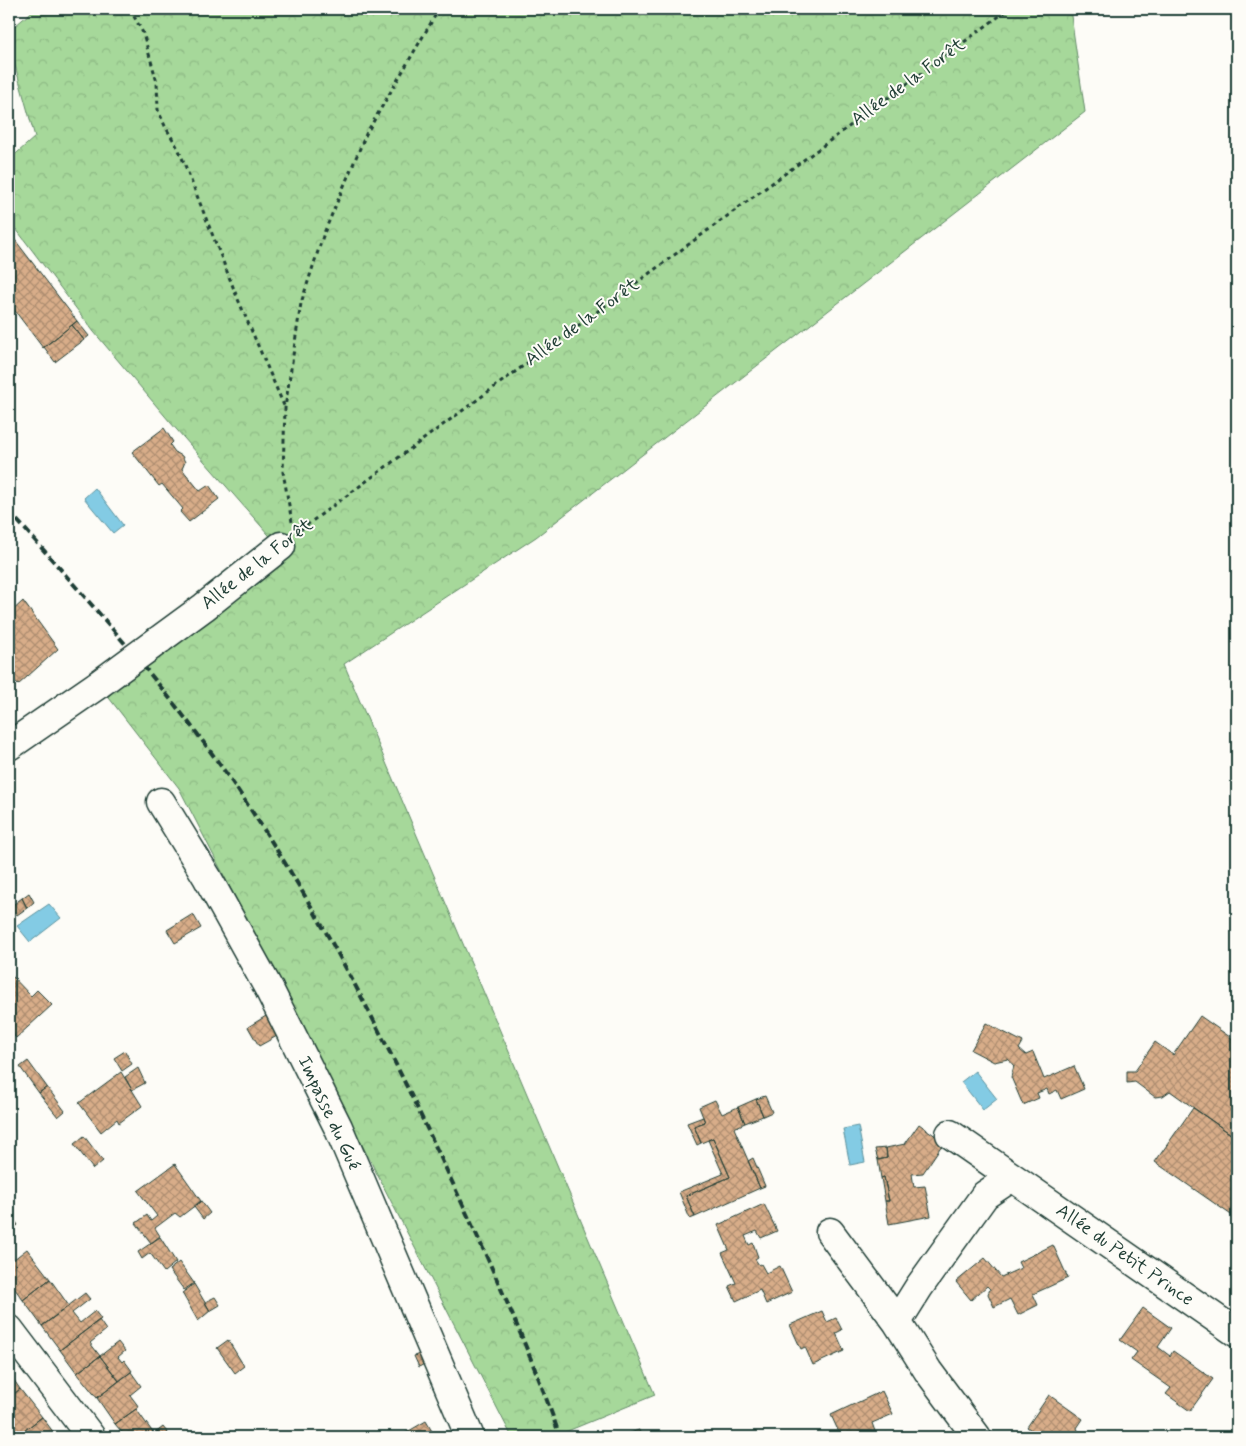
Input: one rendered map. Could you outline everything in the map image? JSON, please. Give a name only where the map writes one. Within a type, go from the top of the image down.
[{"type":"street","name":"Allée de la Forêt","points":[[9,746],[99,684],[204,607],[288,540]]},
{"type":"street","name":"Impasse du Gué","points":[[161,802],[207,877],[264,980],[338,1126],[470,1437]]},
{"type":"street","name":"Allée du Petit Prince","points":[[950,1134],[1237,1333]]},
{"type":"street","points":[[897,1322],[919,1287],[985,1195],[1012,1177]]},
{"type":"street","points":[[830,1232],[897,1322],[928,1372],[977,1437]]},
{"type":"street","points":[[9,1329],[91,1437]]},
{"type":"path","points":[[130,9],[143,33],[158,82],[158,110],[179,150],[237,297],[285,408]]},
{"type":"path","points":[[288,540],[283,472],[285,408],[302,303],[324,233],[366,134],[439,9]]},
{"type":"path","name":"Allée de la Forêt","points":[[288,540],[1009,9]]},
{"type":"green space","points":[[35,9],[1070,9],[1085,112],[536,537],[344,664],[655,1395],[553,1437],[512,1437],[179,788],[92,676],[142,635],[275,542],[94,332],[10,221],[9,160],[35,137],[9,44],[9,31]]},
{"type":"water","points":[[95,488],[123,525],[113,533],[84,498]]},
{"type":"water","points":[[49,904],[61,918],[30,942],[17,926]]},
{"type":"water","points":[[975,1071],[997,1099],[983,1110],[961,1082]]},
{"type":"water","points":[[858,1126],[865,1162],[850,1165],[843,1129]]},
{"type":"building","points":[[9,232],[77,321],[43,348],[9,303]]},
{"type":"building","points":[[77,321],[89,336],[84,340],[72,325]]},
{"type":"building","points":[[72,325],[84,340],[55,362],[44,347]]},
{"type":"building","points":[[164,428],[173,442],[170,445],[175,452],[182,456],[185,462],[182,469],[200,491],[209,485],[219,499],[189,522],[180,512],[183,509],[162,484],[159,486],[132,452]]},
{"type":"building","points":[[23,601],[58,649],[18,685],[9,675],[9,614]]},
{"type":"building","points":[[29,893],[34,902],[27,908],[22,898]]},
{"type":"building","points":[[22,898],[27,908],[17,915],[10,907]]},
{"type":"building","points":[[193,914],[201,928],[175,943],[167,930]]},
{"type":"building","points":[[9,973],[31,996],[37,990],[52,1005],[16,1038],[9,1030]]},
{"type":"building","points":[[266,1016],[277,1036],[259,1046],[248,1027]]},
{"type":"building","points":[[1200,1016],[1237,1042],[1236,1138],[1170,1091],[1163,1096],[1155,1097],[1135,1082],[1127,1083],[1127,1071],[1135,1071],[1155,1042],[1173,1055]]},
{"type":"building","points":[[986,1023],[1023,1042],[1019,1049],[1026,1055],[1033,1052],[1044,1079],[1074,1066],[1084,1089],[1061,1099],[1057,1090],[1049,1094],[1047,1089],[1037,1093],[1039,1098],[1023,1105],[1011,1077],[1014,1066],[1008,1059],[994,1062],[971,1050]]},
{"type":"building","points":[[125,1051],[132,1064],[122,1071],[114,1058]]},
{"type":"building","points":[[28,1061],[47,1087],[39,1093],[20,1067]]},
{"type":"building","points":[[138,1068],[145,1083],[132,1090],[125,1077]]},
{"type":"building","points":[[121,1072],[142,1106],[119,1123],[117,1119],[101,1132],[79,1103]]},
{"type":"building","points":[[47,1087],[65,1111],[58,1117],[39,1093]]},
{"type":"building","points":[[765,1096],[772,1112],[763,1116],[756,1099]]},
{"type":"building","points":[[756,1099],[763,1116],[745,1123],[738,1107]]},
{"type":"building","points":[[715,1100],[722,1114],[738,1107],[745,1123],[734,1128],[760,1188],[695,1217],[686,1196],[730,1177],[713,1138],[701,1143],[694,1126],[705,1122],[699,1107]]},
{"type":"building","points":[[1193,1108],[1237,1138],[1237,1219],[1155,1162]]},
{"type":"building","points":[[703,1117],[705,1122],[694,1126],[701,1143],[697,1145],[687,1123]]},
{"type":"building","points":[[919,1124],[944,1142],[923,1173],[912,1174],[914,1187],[925,1186],[931,1216],[889,1224],[885,1201],[889,1201],[884,1177],[881,1178],[878,1160],[887,1158],[886,1148],[905,1144]]},
{"type":"building","points":[[84,1136],[103,1161],[93,1169],[74,1144]]},
{"type":"building","points":[[713,1138],[730,1177],[686,1196],[695,1217],[690,1219],[679,1192],[723,1174],[708,1140]]},
{"type":"building","points":[[886,1148],[887,1158],[878,1160],[875,1149]]},
{"type":"building","points":[[753,1158],[765,1186],[760,1188],[748,1161]]},
{"type":"building","points":[[175,1164],[201,1201],[180,1217],[175,1213],[155,1228],[160,1236],[151,1243],[136,1223],[147,1215],[151,1221],[157,1216],[138,1191]]},
{"type":"building","points":[[884,1177],[889,1201],[885,1201],[881,1178]]},
{"type":"building","points":[[201,1201],[210,1213],[203,1219],[194,1207]]},
{"type":"building","points":[[764,1204],[777,1231],[761,1238],[757,1231],[745,1236],[749,1245],[753,1243],[758,1257],[755,1259],[759,1265],[761,1264],[766,1273],[780,1266],[792,1292],[766,1304],[760,1290],[736,1301],[729,1286],[736,1283],[722,1253],[729,1250],[718,1225]]},
{"type":"building","points":[[9,1213],[18,1225],[9,1232]]},
{"type":"building","points":[[160,1237],[176,1262],[164,1272],[150,1253],[142,1259],[138,1252]]},
{"type":"building","points":[[1053,1245],[1068,1278],[1033,1294],[1038,1305],[1018,1315],[1010,1299],[994,1307],[988,1294],[990,1289],[987,1286],[971,1300],[956,1282],[985,1258],[1001,1277],[1021,1268],[1018,1262]]},
{"type":"building","points":[[27,1249],[50,1279],[23,1300],[9,1281],[9,1263]]},
{"type":"building","points":[[179,1262],[194,1283],[184,1290],[169,1270]]},
{"type":"building","points":[[50,1279],[69,1306],[42,1326],[23,1300]]},
{"type":"building","points":[[194,1284],[210,1311],[198,1321],[182,1293]]},
{"type":"building","points":[[85,1293],[90,1299],[72,1313],[80,1323],[95,1311],[101,1319],[60,1350],[42,1326]]},
{"type":"building","points":[[215,1297],[220,1305],[210,1311],[205,1302]]},
{"type":"building","points":[[1143,1308],[1171,1328],[1158,1347],[1170,1356],[1173,1351],[1213,1379],[1190,1411],[1166,1394],[1171,1388],[1131,1360],[1137,1352],[1120,1340]]},
{"type":"building","points":[[822,1311],[827,1322],[836,1318],[842,1330],[836,1333],[844,1351],[813,1365],[805,1347],[801,1349],[790,1325]]},
{"type":"building","points":[[99,1320],[106,1330],[90,1343],[100,1356],[77,1373],[60,1350]]},
{"type":"building","points":[[228,1340],[244,1366],[235,1373],[217,1348]]},
{"type":"building","points":[[118,1342],[125,1351],[118,1357],[122,1362],[124,1360],[132,1371],[119,1381],[100,1356]]},
{"type":"building","points":[[422,1353],[426,1363],[419,1367],[414,1356]]},
{"type":"building","points":[[100,1356],[119,1381],[97,1398],[77,1373]]},
{"type":"building","points":[[131,1372],[141,1386],[130,1395],[139,1407],[115,1424],[97,1398]]},
{"type":"building","points":[[9,1373],[20,1389],[9,1398]]},
{"type":"building","points":[[20,1389],[42,1417],[16,1437],[9,1437],[9,1398]]},
{"type":"building","points":[[882,1391],[893,1414],[872,1423],[877,1437],[849,1437],[847,1434],[841,1437],[831,1415]]},
{"type":"building","points":[[1049,1395],[1083,1419],[1077,1428],[1081,1437],[1064,1437],[1062,1433],[1053,1437],[1041,1437],[1027,1427]]},
{"type":"building","points":[[136,1409],[154,1434],[149,1437],[126,1437],[115,1424]]},
{"type":"building","points":[[42,1417],[57,1437],[16,1437]]},
{"type":"building","points":[[426,1421],[433,1433],[425,1437],[403,1437],[402,1435]]},
{"type":"building","points":[[163,1427],[171,1437],[149,1437],[154,1434]]},
{"type":"building","points":[[639,1430],[642,1437],[631,1437],[630,1433]]},
{"type":"building","points":[[887,1433],[888,1437],[877,1437]]},
{"type":"railway","points":[[9,511],[122,640],[203,741],[260,823],[290,871],[373,1018],[423,1120],[507,1303],[535,1369],[560,1437]]}]
